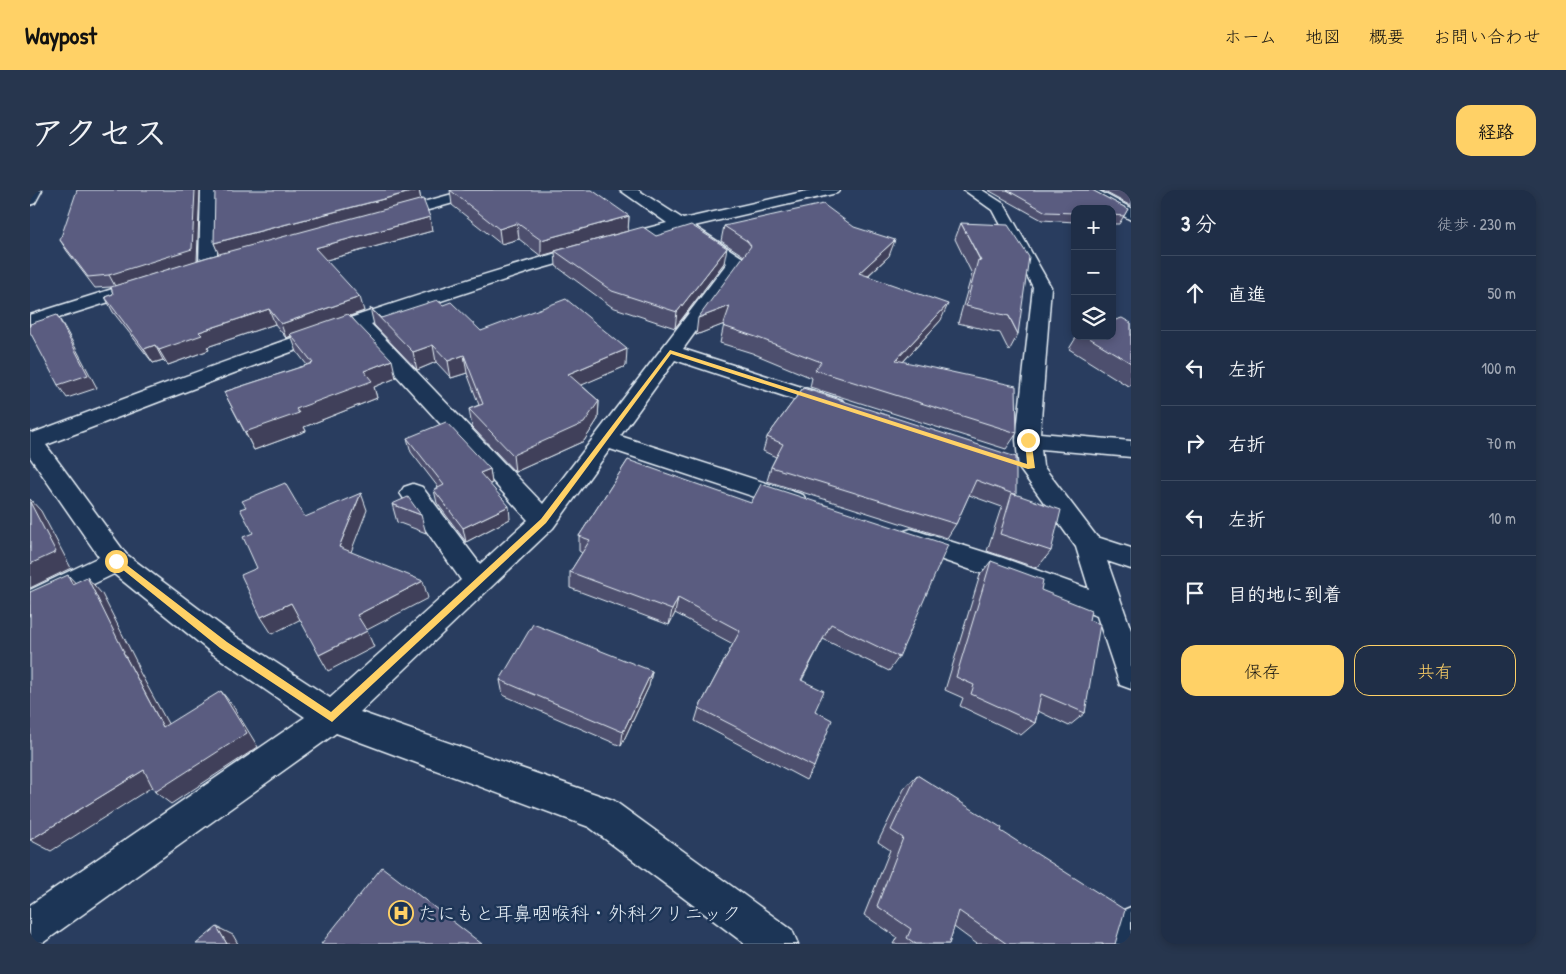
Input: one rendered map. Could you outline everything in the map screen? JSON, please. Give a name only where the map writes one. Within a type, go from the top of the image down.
[{"type":"street","points":[[30,200],[34,190]]},
{"type":"street","points":[[208,265],[210,190]]},
{"type":"street","points":[[30,928],[332,717],[544,521],[737,262],[628,190]]},
{"type":"street","points":[[778,944],[600,813],[332,717],[224,645],[116,561],[31,442],[358,322],[528,265],[677,224],[832,190]]},
{"type":"street","points":[[972,190],[998,207],[1042,287],[1028,440],[1022,465],[1088,544],[1131,675]]},
{"type":"street","points":[[1086,190],[1131,215]]},
{"type":"street","points":[[368,221],[476,191]]},
{"type":"street","points":[[189,271],[227,260]]},
{"type":"street","points":[[30,321],[161,280]]},
{"type":"street","points":[[358,322],[544,521]]},
{"type":"street","points":[[670,352],[850,410]]},
{"type":"street","points":[[605,439],[813,507]]},
{"type":"street","points":[[1028,440],[1131,449]]},
{"type":"street","points":[[413,493],[478,582]]},
{"type":"street","points":[[889,532],[993,566],[1108,608]]},
{"type":"street","points":[[1088,544],[1131,559]]},
{"type":"street","points":[[30,603],[116,561]]},
{"type":"street","points":[[1124,944],[1131,927]]},
{"type":"building","points":[[77,190],[195,190],[192,249],[109,275],[88,277],[60,240]]},
{"type":"building","points":[[215,190],[418,190],[214,243]]},
{"type":"building","points":[[450,190],[592,190],[629,216],[541,240],[517,223],[499,229]]},
{"type":"building","points":[[1007,190],[1092,190],[1128,209],[1124,216],[1116,215],[1116,205],[1071,205],[1071,213],[1046,212]]},
{"type":"building","points":[[1122,190],[1131,190],[1131,195]]},
{"type":"building","points":[[423,199],[430,217],[315,248],[360,297],[281,324],[269,309],[199,332],[202,335],[159,350],[155,345],[144,349],[105,297],[113,294],[111,287],[208,257]]},
{"type":"building","points":[[823,204],[854,227],[895,240],[859,273],[948,304],[896,360],[1016,386],[1017,433],[815,370],[821,362],[723,326],[730,306],[698,318],[751,246],[747,241],[724,226]]},
{"type":"building","points":[[961,223],[1008,225],[1029,257],[1018,334],[1009,316],[966,306],[978,260],[981,261]]},
{"type":"building","points":[[691,225],[727,248],[677,312],[612,291],[555,251],[643,227],[656,236]]},
{"type":"building","points":[[566,299],[627,349],[568,374],[599,401],[584,423],[513,455],[469,409],[483,404],[464,355],[448,361],[433,345],[413,352],[370,308],[381,318],[437,300],[443,305],[451,302],[481,331]]},
{"type":"building","points":[[348,314],[392,360],[364,371],[372,381],[296,409],[299,413],[245,432],[224,392],[313,363],[290,334]]},
{"type":"building","points":[[57,315],[88,375],[58,385],[30,332],[30,324]]},
{"type":"building","points":[[1122,318],[1131,323],[1131,363],[1093,340],[1116,340],[1116,320]]},
{"type":"building","points":[[803,388],[1016,457],[1016,495],[976,480],[956,524],[771,467],[783,444],[767,437]]},
{"type":"building","points":[[446,422],[490,469],[480,473],[509,506],[463,528],[434,490],[444,485],[407,438]]},
{"type":"building","points":[[628,460],[751,503],[761,484],[948,545],[899,657],[831,624],[801,680],[824,691],[815,711],[832,720],[814,767],[699,708],[740,631],[678,598],[672,610],[570,572],[590,540],[579,536]]},
{"type":"building","points":[[285,483],[305,517],[361,493],[339,547],[423,581],[357,615],[367,631],[319,655],[291,603],[261,617],[241,575],[257,568],[243,537],[253,533],[240,509],[246,507],[242,501]]},
{"type":"building","points":[[1012,493],[1061,510],[1051,551],[1000,534]]},
{"type":"building","points":[[408,497],[421,515],[392,504]]},
{"type":"building","points":[[30,502],[56,552],[30,564]]},
{"type":"building","points":[[991,561],[1043,580],[1041,590],[1091,610],[1089,620],[1100,624],[1085,713],[1041,694],[1035,723],[971,694],[974,685],[956,677]]},
{"type":"building","points":[[68,575],[72,584],[87,577],[123,652],[163,727],[221,691],[247,733],[155,792],[144,770],[30,840],[30,592]]},
{"type":"building","points":[[533,624],[652,671],[623,732],[500,680]]},
{"type":"building","points":[[917,775],[1002,828],[1001,831],[1125,910],[1115,944],[1007,944],[959,911],[949,944],[916,944],[907,938],[911,929],[877,906],[903,838],[891,830]]},
{"type":"building","name":"たにもと耳鼻咽喉科・外科クリニック","points":[[382,867],[482,944],[321,944]]},
{"type":"building","points":[[217,927],[227,944],[196,944]]},
{"type":"place","name":"たにもと耳鼻咽喉科・外科クリニック","points":[[401,913]]},
{"type":"route","points":[[116,561],[224,645],[332,717],[544,521],[670,352],[1031,468],[1028,440]]}]
